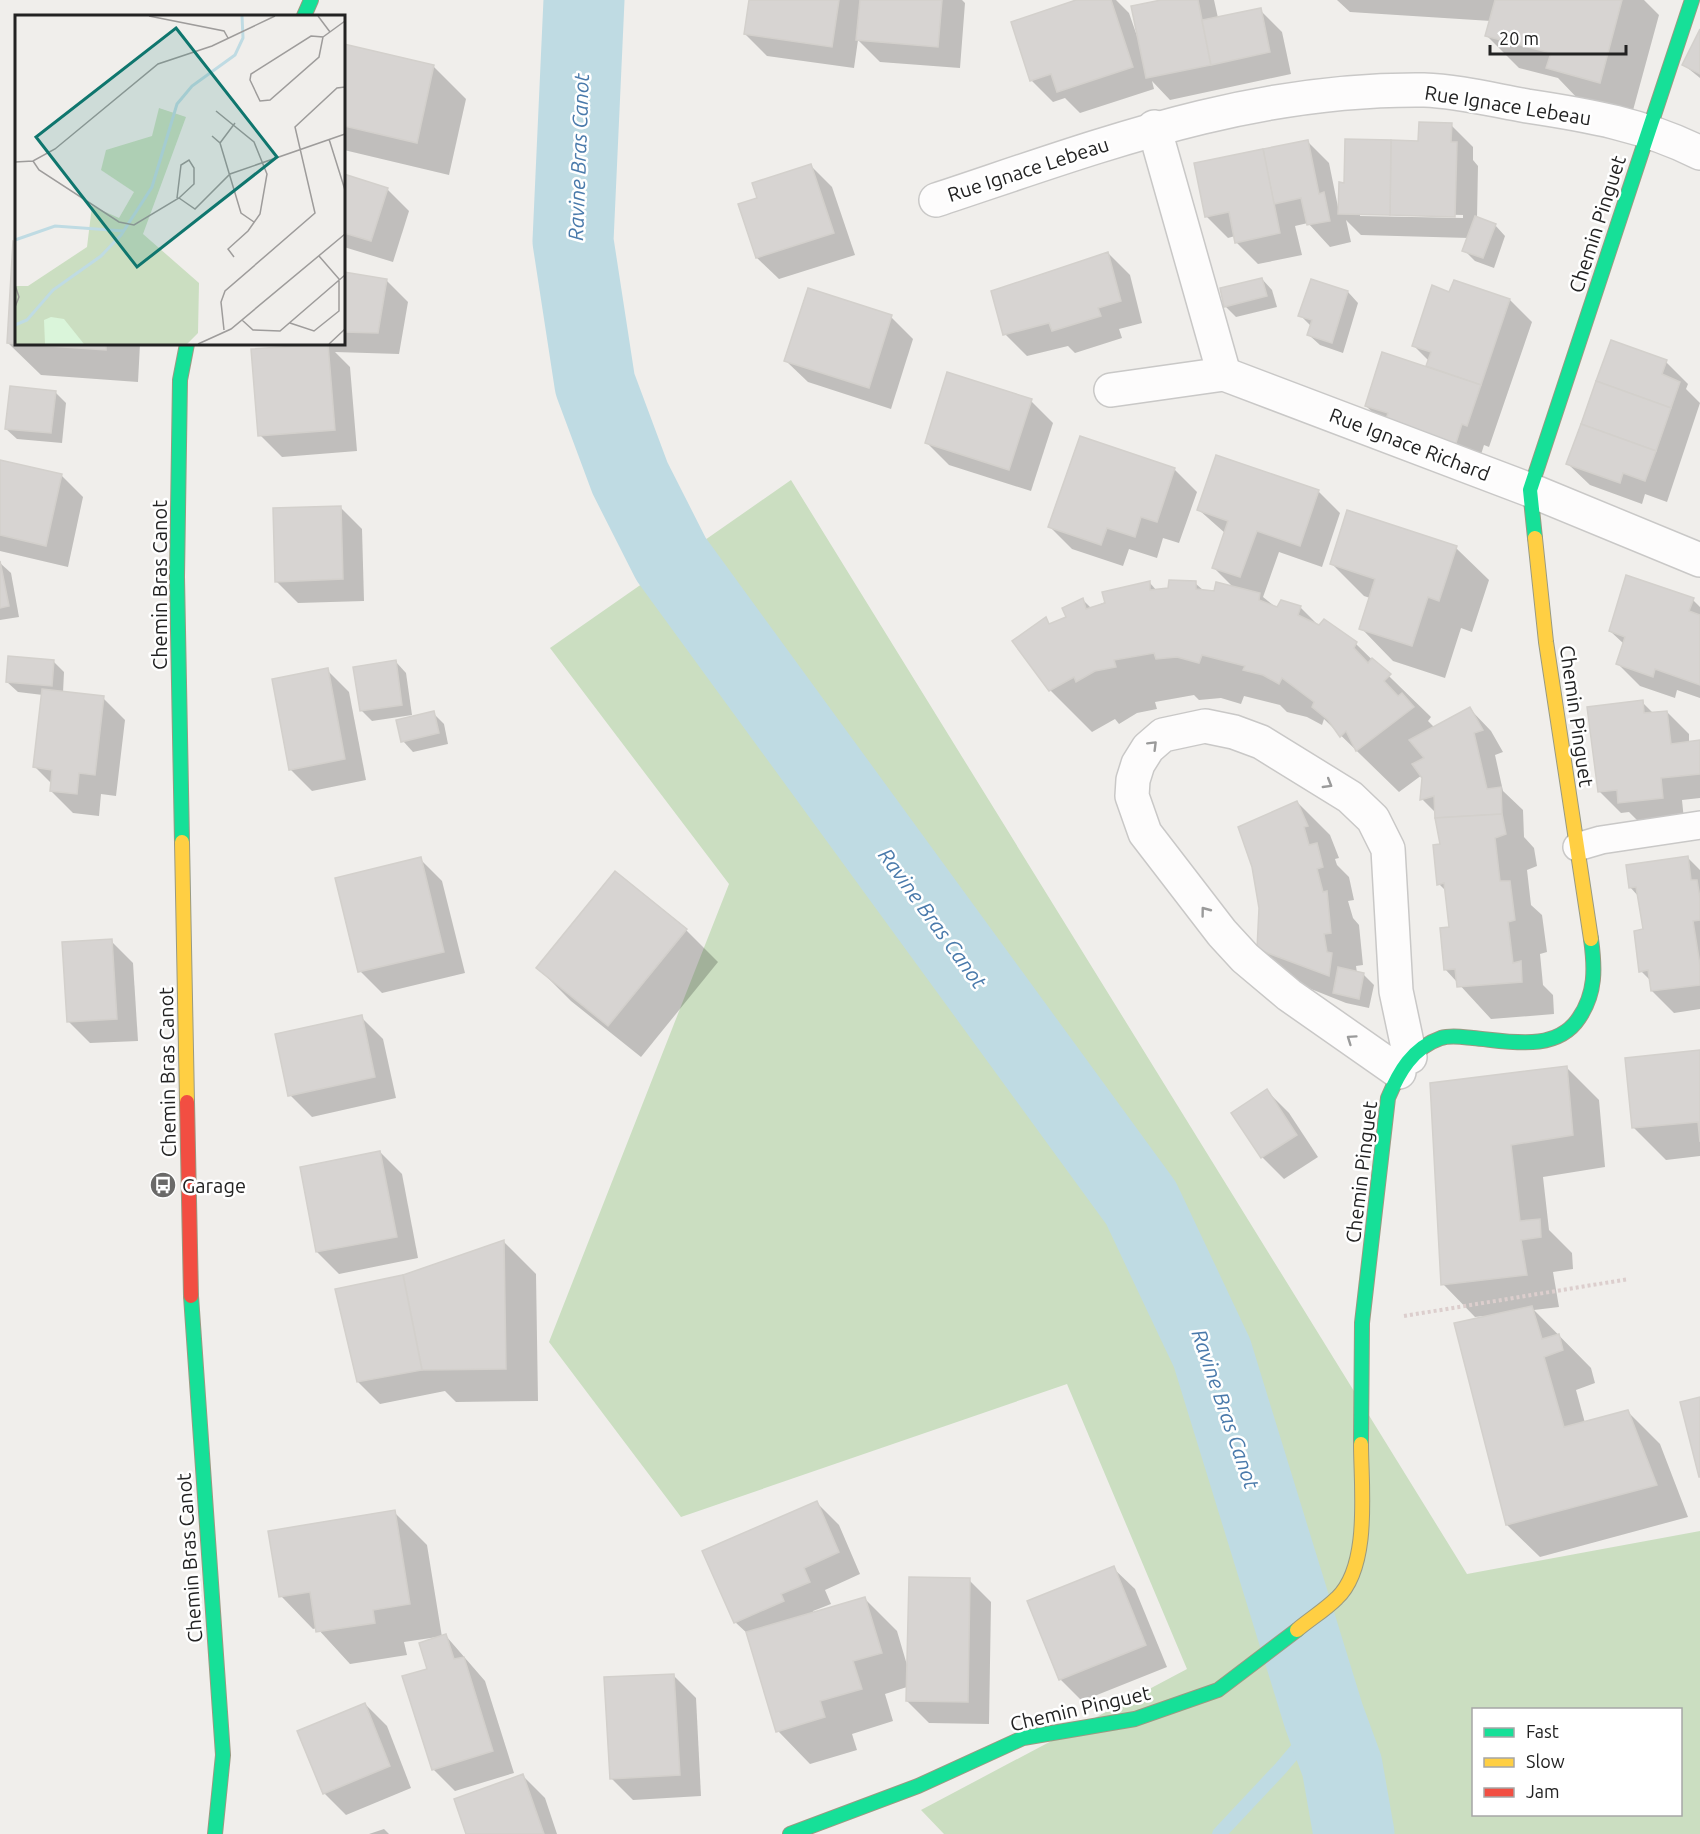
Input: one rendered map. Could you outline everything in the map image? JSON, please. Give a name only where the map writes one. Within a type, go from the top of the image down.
[{"type":"street","points":[[304,15],[311,0]]},
{"type":"street","name":"Chemin Pinguet","points":[[790,1834],[918,1786],[1023,1738],[1135,1719],[1218,1690],[1339,1597],[1352,1575],[1361,1538],[1362,1323],[1388,1098],[1404,1065],[1425,1044],[1443,1036],[1547,1041],[1567,1029],[1584,1013],[1592,993],[1595,969],[1546,642],[1530,490],[1692,0]]},
{"type":"street","name":"Rue Ignace Lebeau","points":[[936,200],[1154,127],[1244,106],[1344,93],[1426,90],[1537,107],[1648,130],[1700,153]]},
{"type":"street","points":[[1154,127],[1224,374]]},
{"type":"street","name":"Chemin Bras Canot","points":[[187,345],[180,380],[177,577],[183,914],[191,1305],[223,1755],[215,1834]]},
{"type":"street","name":"Rue Ignace Richard","points":[[1111,390],[1224,374],[1530,490],[1700,560]]},
{"type":"street","points":[[1205,726],[1234,732],[1261,742],[1350,797],[1373,819],[1388,849],[1396,991],[1404,1065],[1289,995],[1245,958],[1222,933],[1145,833],[1132,796],[1133,780],[1138,764],[1148,748],[1163,735],[1205,726]]},
{"type":"lane","points":[[1577,847],[1602,840],[1700,825]]},
{"type":"path","points":[[1362,1323],[1629,1279]]},
{"type":"green space","points":[[791,480],[1467,1574],[1700,1531],[1700,1834],[944,1834],[921,1810],[1187,1669],[1067,1384],[681,1517],[549,1342],[729,884],[550,648]]},
{"type":"building","points":[[749,0],[839,0],[832,47],[744,34]]},
{"type":"building","points":[[860,0],[942,0],[938,47],[856,40]]},
{"type":"building","points":[[1076,0],[1111,0],[1133,67],[1057,92],[1051,74],[1030,81],[1011,22]]},
{"type":"building","points":[[1161,0],[1198,0],[1211,65],[1146,78],[1131,6]]},
{"type":"building","points":[[1495,0],[1622,0],[1600,83],[1546,68],[1551,53],[1485,36]]},
{"type":"building","points":[[1261,8],[1270,52],[1211,65],[1202,20]]},
{"type":"building","points":[[1700,29],[1700,74],[1682,65]]},
{"type":"building","points":[[345,44],[434,65],[417,143],[345,126]]},
{"type":"building","points":[[1419,122],[1452,123],[1451,142],[1457,142],[1455,217],[1390,215],[1391,140],[1418,141]]},
{"type":"building","points":[[1345,139],[1391,140],[1390,215],[1338,214],[1339,182],[1344,183]]},
{"type":"building","points":[[1308,140],[1319,194],[1324,192],[1330,221],[1307,225],[1301,198],[1274,204],[1263,149]]},
{"type":"building","points":[[1263,149],[1280,233],[1235,243],[1229,212],[1205,217],[1194,163]]},
{"type":"building","points":[[811,164],[834,233],[756,258],[738,204],[757,198],[752,183]]},
{"type":"building","points":[[345,174],[388,188],[371,241],[345,233]]},
{"type":"building","points":[[1475,216],[1496,224],[1483,258],[1462,251]]},
{"type":"building","points":[[13,241],[15,242],[15,344],[7,343]]},
{"type":"building","points":[[1108,252],[1121,301],[1098,308],[1101,316],[1052,331],[1049,323],[1003,335],[991,291]]},
{"type":"building","points":[[345,272],[387,279],[378,333],[345,332]]},
{"type":"building","points":[[1262,278],[1267,296],[1224,307],[1220,288]]},
{"type":"building","points":[[1311,279],[1348,291],[1332,343],[1307,335],[1312,320],[1298,316]]},
{"type":"building","points":[[1454,280],[1510,299],[1481,385],[1426,366],[1431,352],[1412,346],[1432,285],[1449,292]]},
{"type":"building","points":[[808,288],[892,315],[869,388],[784,361]]},
{"type":"building","points":[[1611,340],[1667,360],[1662,374],[1680,382],[1671,408],[1596,381]]},
{"type":"building","points":[[35,345],[106,345],[106,350]]},
{"type":"building","points":[[328,345],[335,430],[258,436],[251,349]]},
{"type":"building","points":[[1382,352],[1481,385],[1467,426],[1462,424],[1454,449],[1384,425],[1388,413],[1365,406]]},
{"type":"building","points":[[947,372],[1032,399],[1009,470],[925,443]]},
{"type":"building","points":[[1596,381],[1671,408],[1656,451],[1581,424]]},
{"type":"building","points":[[10,386],[56,391],[51,433],[5,429]]},
{"type":"building","points":[[1581,424],[1656,451],[1645,481],[1623,473],[1620,483],[1566,464]]},
{"type":"building","points":[[1080,436],[1175,468],[1157,522],[1141,517],[1135,537],[1107,528],[1101,545],[1048,527]]},
{"type":"building","points":[[1216,455],[1319,490],[1300,546],[1257,531],[1240,577],[1212,568],[1228,521],[1197,510]]},
{"type":"building","points":[[0,460],[62,474],[46,546],[0,535]]},
{"type":"building","points":[[341,506],[343,579],[275,582],[273,508]]},
{"type":"building","points":[[1347,510],[1457,546],[1439,601],[1428,597],[1412,646],[1359,629],[1375,579],[1330,564]]},
{"type":"building","points":[[0,561],[9,606],[0,608]]},
{"type":"building","points":[[1626,575],[1694,598],[1689,611],[1700,615],[1700,685],[1655,669],[1653,677],[1616,664],[1625,637],[1609,631]]},
{"type":"building","points":[[1169,580],[1196,581],[1196,589],[1214,591],[1216,582],[1260,593],[1259,600],[1277,607],[1281,600],[1301,606],[1298,615],[1319,625],[1324,619],[1357,642],[1354,648],[1368,663],[1372,658],[1391,674],[1384,681],[1398,696],[1402,693],[1414,707],[1356,751],[1346,731],[1340,737],[1328,720],[1312,707],[1314,702],[1282,678],[1279,684],[1263,675],[1243,670],[1245,666],[1202,655],[1199,663],[1177,657],[1156,659],[1154,653],[1114,660],[1116,667],[1095,671],[1076,682],[1074,677],[1049,691],[1012,641],[1046,617],[1049,624],[1066,617],[1062,608],[1083,598],[1086,609],[1105,603],[1102,592],[1150,581],[1150,590],[1168,588]]},
{"type":"building","points":[[8,656],[54,660],[52,686],[6,682]]},
{"type":"building","points":[[396,660],[402,705],[360,711],[353,667]]},
{"type":"building","points":[[328,668],[345,759],[289,770],[272,679]]},
{"type":"building","points":[[42,689],[104,696],[95,775],[79,773],[77,794],[50,791],[52,770],[33,767]]},
{"type":"building","points":[[1643,700],[1644,713],[1667,711],[1671,744],[1700,740],[1700,774],[1661,778],[1663,798],[1618,803],[1617,790],[1598,792],[1587,707]]},
{"type":"building","points":[[1470,707],[1483,730],[1474,733],[1487,789],[1501,787],[1502,814],[1435,818],[1434,796],[1420,800],[1422,778],[1412,764],[1424,758],[1409,740]]},
{"type":"building","points":[[434,711],[439,733],[401,742],[396,720]]},
{"type":"building","points":[[1297,801],[1308,826],[1304,827],[1309,845],[1317,843],[1323,867],[1317,869],[1323,892],[1327,891],[1331,933],[1324,934],[1327,952],[1332,953],[1329,976],[1257,949],[1259,908],[1252,867],[1238,827]]},
{"type":"building","points":[[1502,814],[1506,834],[1495,838],[1500,881],[1510,881],[1515,920],[1508,922],[1513,963],[1521,961],[1522,982],[1457,987],[1455,969],[1444,970],[1440,928],[1449,927],[1444,883],[1437,885],[1433,845],[1440,844],[1435,818]]},
{"type":"building","points":[[1688,856],[1691,880],[1697,880],[1700,898],[1700,920],[1693,921],[1700,965],[1700,985],[1651,991],[1648,970],[1639,972],[1634,931],[1643,929],[1636,887],[1629,888],[1626,865]]},
{"type":"building","points":[[421,857],[444,952],[358,972],[335,878]]},
{"type":"building","points":[[615,871],[687,929],[608,1026],[536,968]]},
{"type":"building","points":[[112,939],[117,1019],[67,1022],[62,942]]},
{"type":"building","points":[[1338,967],[1364,973],[1359,999],[1333,993]]},
{"type":"building","points":[[362,1015],[375,1077],[288,1096],[275,1034]]},
{"type":"building","points":[[1700,1050],[1700,1142],[1698,1122],[1632,1128],[1625,1058]]},
{"type":"building","points":[[1567,1066],[1573,1135],[1511,1145],[1520,1221],[1540,1219],[1541,1237],[1521,1240],[1527,1275],[1441,1285],[1430,1083]]},
{"type":"building","points":[[1267,1089],[1297,1135],[1261,1158],[1231,1113]]},
{"type":"building","points":[[380,1151],[397,1237],[316,1252],[300,1167]]},
{"type":"building","points":[[504,1240],[506,1369],[422,1370],[403,1275]]},
{"type":"building","points":[[403,1275],[422,1370],[357,1382],[335,1289]]},
{"type":"building","points":[[1532,1306],[1542,1339],[1559,1334],[1563,1350],[1544,1357],[1564,1427],[1628,1410],[1657,1485],[1506,1525],[1454,1323]]},
{"type":"building","points":[[1700,1397],[1700,1477],[1699,1477],[1680,1402]]},
{"type":"building","points":[[817,1501],[839,1552],[804,1568],[810,1582],[781,1594],[784,1601],[734,1623],[702,1551]]},
{"type":"building","points":[[395,1510],[410,1604],[373,1610],[375,1623],[316,1632],[310,1592],[279,1597],[268,1531]]},
{"type":"building","points":[[1114,1566],[1146,1645],[1059,1680],[1027,1601]]},
{"type":"building","points":[[909,1577],[970,1578],[968,1702],[906,1701]]},
{"type":"building","points":[[865,1597],[882,1653],[853,1661],[862,1689],[820,1701],[825,1717],[776,1732],[746,1632]]},
{"type":"building","points":[[446,1634],[454,1659],[464,1657],[493,1751],[432,1770],[402,1676],[427,1669],[419,1643]]},
{"type":"building","points":[[674,1674],[680,1775],[610,1779],[604,1677]]},
{"type":"building","points":[[365,1703],[390,1766],[323,1794],[297,1731]]},
{"type":"building","points":[[523,1774],[544,1834],[466,1834],[454,1799]]},
{"type":"waterway","name":"Ravine Bras Canot","points":[[584,0],[573,241],[595,384],[630,478],[671,559],[1141,1203],[1212,1353],[1324,1717],[1342,1766],[1354,1834]]},
{"type":"waterway","points":[[1219,1834],[1281,1768],[1324,1717]]},
{"type":"traffic: fast","points":[[304,15],[311,0]]},
{"type":"traffic: fast","points":[[1535,538],[1530,490],[1692,0]]},
{"type":"traffic: fast","points":[[182,842],[177,577],[180,380],[187,345]]},
{"type":"traffic: fast","points":[[1361,1444],[1362,1323],[1388,1098],[1392,1088],[1414,1055],[1431,1042],[1441,1038],[1457,1036],[1530,1042],[1558,1036],[1569,1029],[1579,1018],[1589,999],[1593,980],[1591,939]]},
{"type":"traffic: fast","points":[[191,1296],[223,1755],[215,1834]]},
{"type":"traffic: fast","points":[[790,1834],[918,1786],[1023,1738],[1135,1719],[1218,1690],[1297,1630]]},
{"type":"traffic: slow","points":[[1535,538],[1546,642],[1591,939]]},
{"type":"traffic: slow","points":[[182,842],[187,1102]]},
{"type":"traffic: slow","points":[[1297,1630],[1337,1598],[1348,1584],[1355,1566],[1362,1525],[1361,1444]]},
{"type":"traffic: jam","points":[[187,1102],[191,1296]]},
{"type":"place","name":"Garage","points":[[163,1185]]}]
